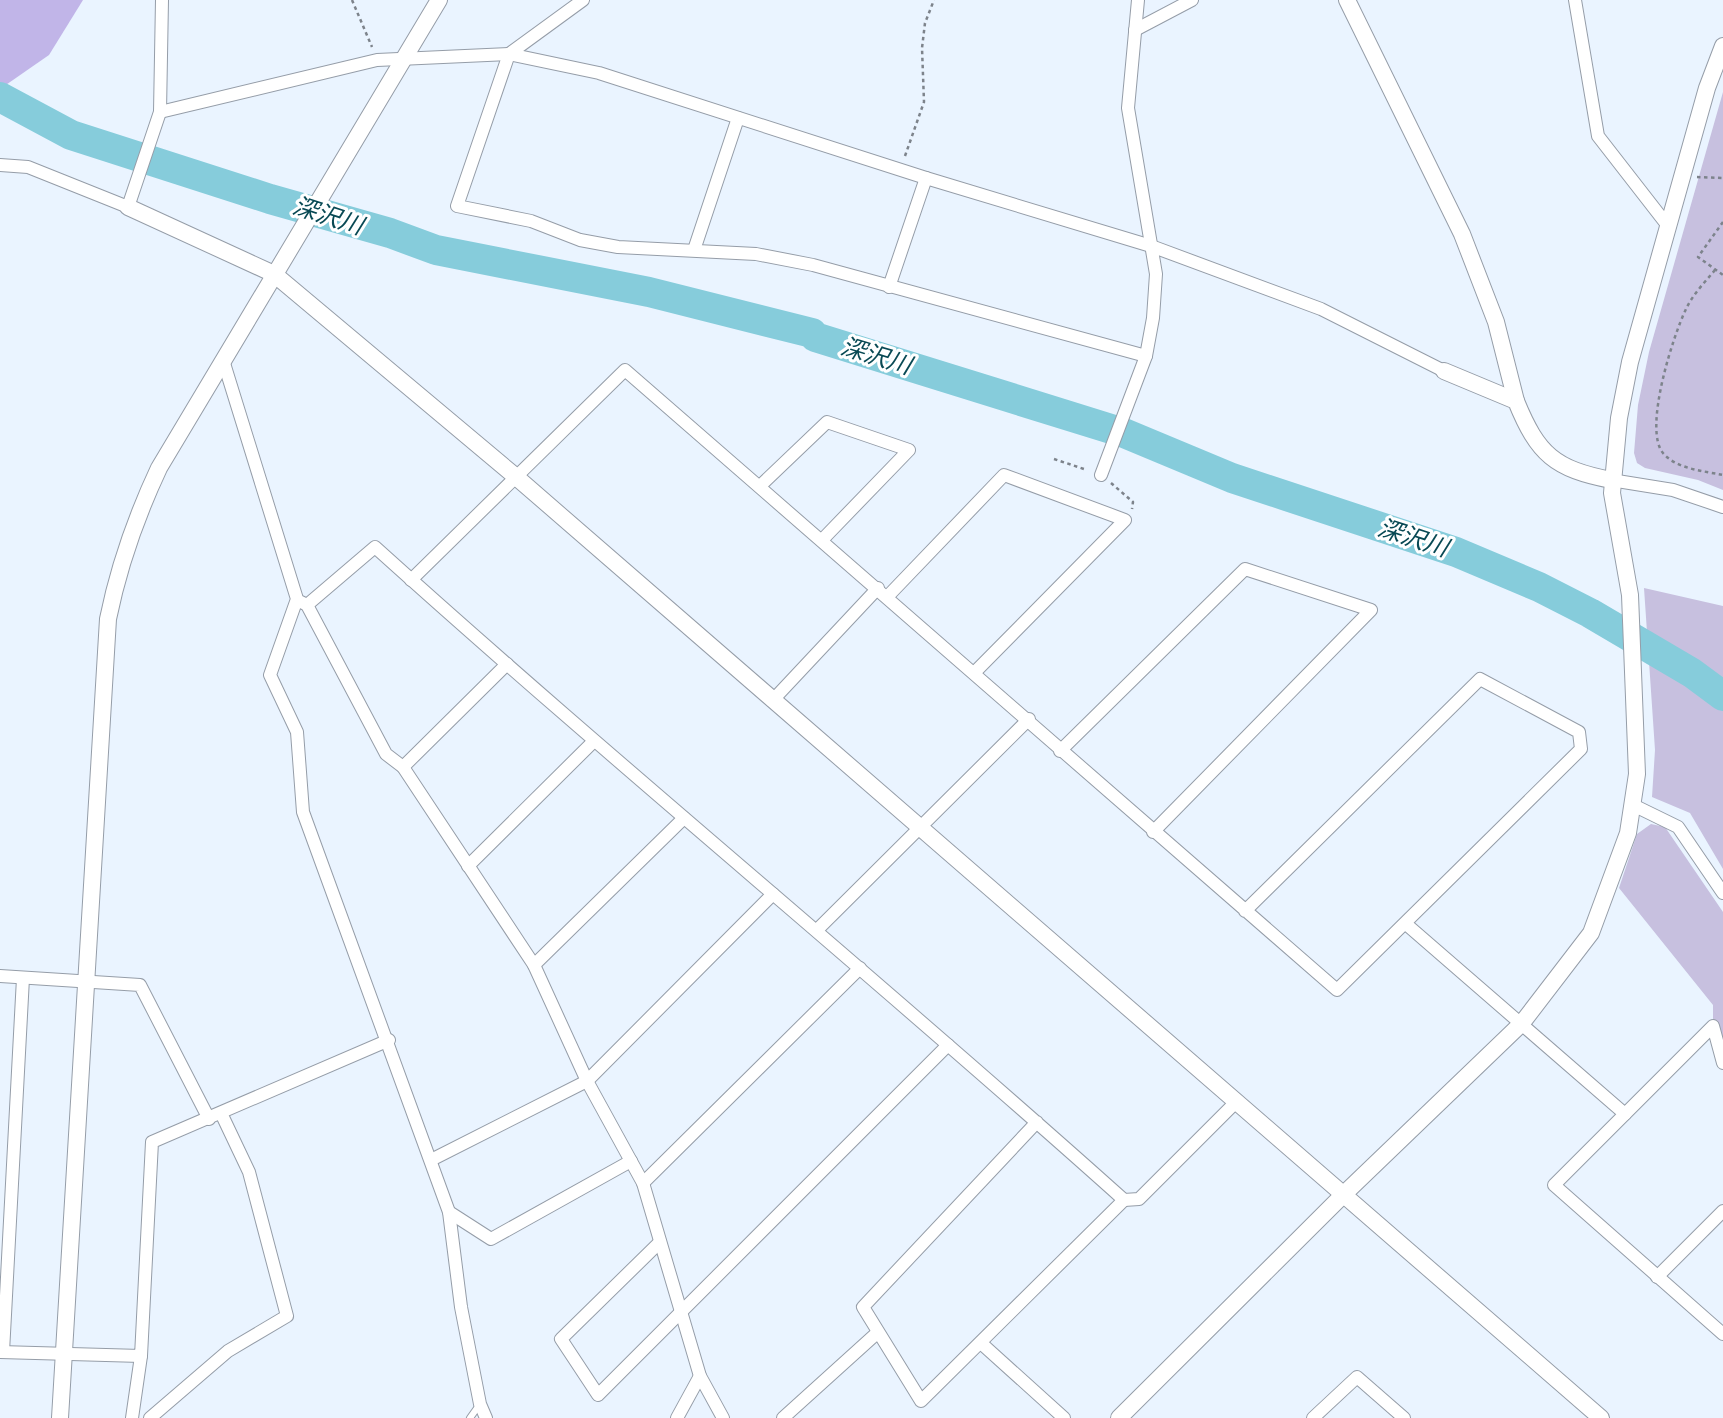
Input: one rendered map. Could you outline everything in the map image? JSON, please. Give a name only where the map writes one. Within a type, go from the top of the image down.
[{"type":"street","points":[[128,206],[160,113],[162,0]]},
{"type":"street","points":[[60,1418],[108,619],[117,572],[135,519],[159,468],[439,0]]},
{"type":"street","points":[[583,0],[509,54],[457,206],[530,221],[580,240],[618,247],[694,250],[779,258],[1146,356]]},
{"type":"street","points":[[1101,475],[1146,356],[1153,318],[1155,285],[1151,246],[1128,108],[1138,0]]},
{"type":"street","points":[[1135,30],[1192,0]]},
{"type":"street","points":[[1347,0],[1462,234],[1496,322],[1516,401],[1525,425],[1556,463],[1574,472],[1673,491],[1723,507]]},
{"type":"street","points":[[1575,0],[1598,136],[1668,226]]},
{"type":"street","points":[[1119,1418],[1343,1195],[1522,1023],[1591,933],[1628,834],[1637,774],[1636,694],[1627,581],[1611,480],[1630,362],[1707,88],[1723,46]]},
{"type":"street","points":[[160,113],[377,60],[403,61],[509,54],[599,73],[926,178],[1151,246],[1321,309],[1444,371],[1516,401]]},
{"type":"street","points":[[694,250],[738,118]]},
{"type":"street","points":[[0,165],[28,167],[128,206],[274,274],[514,476],[1601,1418]]},
{"type":"street","points":[[889,287],[926,178]]},
{"type":"street","points":[[223,360],[302,602],[386,754],[403,767],[534,965],[587,1081],[643,1182],[700,1376],[723,1418]]},
{"type":"street","points":[[411,580],[625,370],[1029,719],[1060,751],[1153,832],[1245,911],[1337,990],[1581,749],[1579,732],[1480,679],[1245,911]]},
{"type":"street","points":[[760,486],[827,422],[909,450],[822,540]]},
{"type":"street","points":[[772,701],[1004,475],[1125,520],[975,673]]},
{"type":"street","points":[[486,1418],[480,1404],[461,1307],[449,1212],[303,811],[297,732],[270,675],[302,602],[375,547],[594,741],[817,930],[1125,1200]]},
{"type":"street","points":[[1060,751],[1245,569],[1371,610],[1153,832]]},
{"type":"street","points":[[403,767],[507,664]]},
{"type":"street","points":[[817,930],[1029,719]]},
{"type":"street","points":[[468,866],[594,741]]},
{"type":"street","points":[[1633,805],[1678,827],[1723,892]]},
{"type":"street","points":[[534,965],[684,817]]},
{"type":"street","points":[[431,1160],[587,1081],[773,894]]},
{"type":"street","points":[[1406,924],[1625,1114]]},
{"type":"street","points":[[643,1182],[860,968]]},
{"type":"street","points":[[0,976],[140,985],[249,1172],[287,1316],[228,1351],[150,1418]]},
{"type":"street","points":[[23,978],[4,1264],[2,1352],[64,1356],[141,1356]]},
{"type":"street","points":[[1723,1063],[1713,1026],[1554,1185],[1723,1334]]},
{"type":"street","points":[[132,1418],[141,1356],[152,1142],[388,1040]]},
{"type":"street","points":[[660,1242],[561,1339],[598,1395],[948,1045]]},
{"type":"street","points":[[1037,1122],[863,1307],[921,1401],[982,1344],[1125,1200],[1139,1199],[1237,1101]]},
{"type":"street","points":[[449,1212],[491,1239],[631,1161]]},
{"type":"street","points":[[1657,1277],[1723,1211]]},
{"type":"street","points":[[783,1418],[877,1333]]},
{"type":"street","points":[[982,1344],[1064,1418]]},
{"type":"street","points":[[677,1418],[700,1376]]},
{"type":"street","points":[[1313,1418],[1357,1377],[1404,1418]]},
{"type":"lane","points":[[470,1418],[480,1404]]},
{"type":"path","points":[[352,0],[377,60]]},
{"type":"path","points":[[901,170],[924,102],[922,48],[925,23],[934,0]]},
{"type":"path","points":[[1697,170],[1695,177],[1723,178]]},
{"type":"path","points":[[1723,222],[1698,257],[1723,275]]},
{"type":"path","points":[[1715,270],[1691,301],[1681,321],[1657,406],[1654,427],[1656,442],[1671,460],[1723,475]]},
{"type":"shaded area","points":[[0,0],[83,0],[49,55],[0,89]]},
{"type":"shaded area","points":[[1723,92],[1723,490],[1698,480],[1645,468],[1637,463],[1634,453],[1638,405],[1649,352]]},
{"type":"shaded area","points":[[1644,588],[1723,606],[1723,869],[1690,813],[1652,797],[1655,750]]},
{"type":"shaded area","points":[[1651,824],[1665,827],[1723,912],[1723,1063],[1713,1026],[1713,1005],[1619,888],[1637,834]]},
{"type":"waterway","name":"深沢川","points":[[0,97],[71,135],[270,199],[390,233],[436,250],[649,292],[812,333],[815,337],[1124,433],[1232,478],[1456,552],[1539,587],[1590,613],[1692,673],[1723,696]]}]
